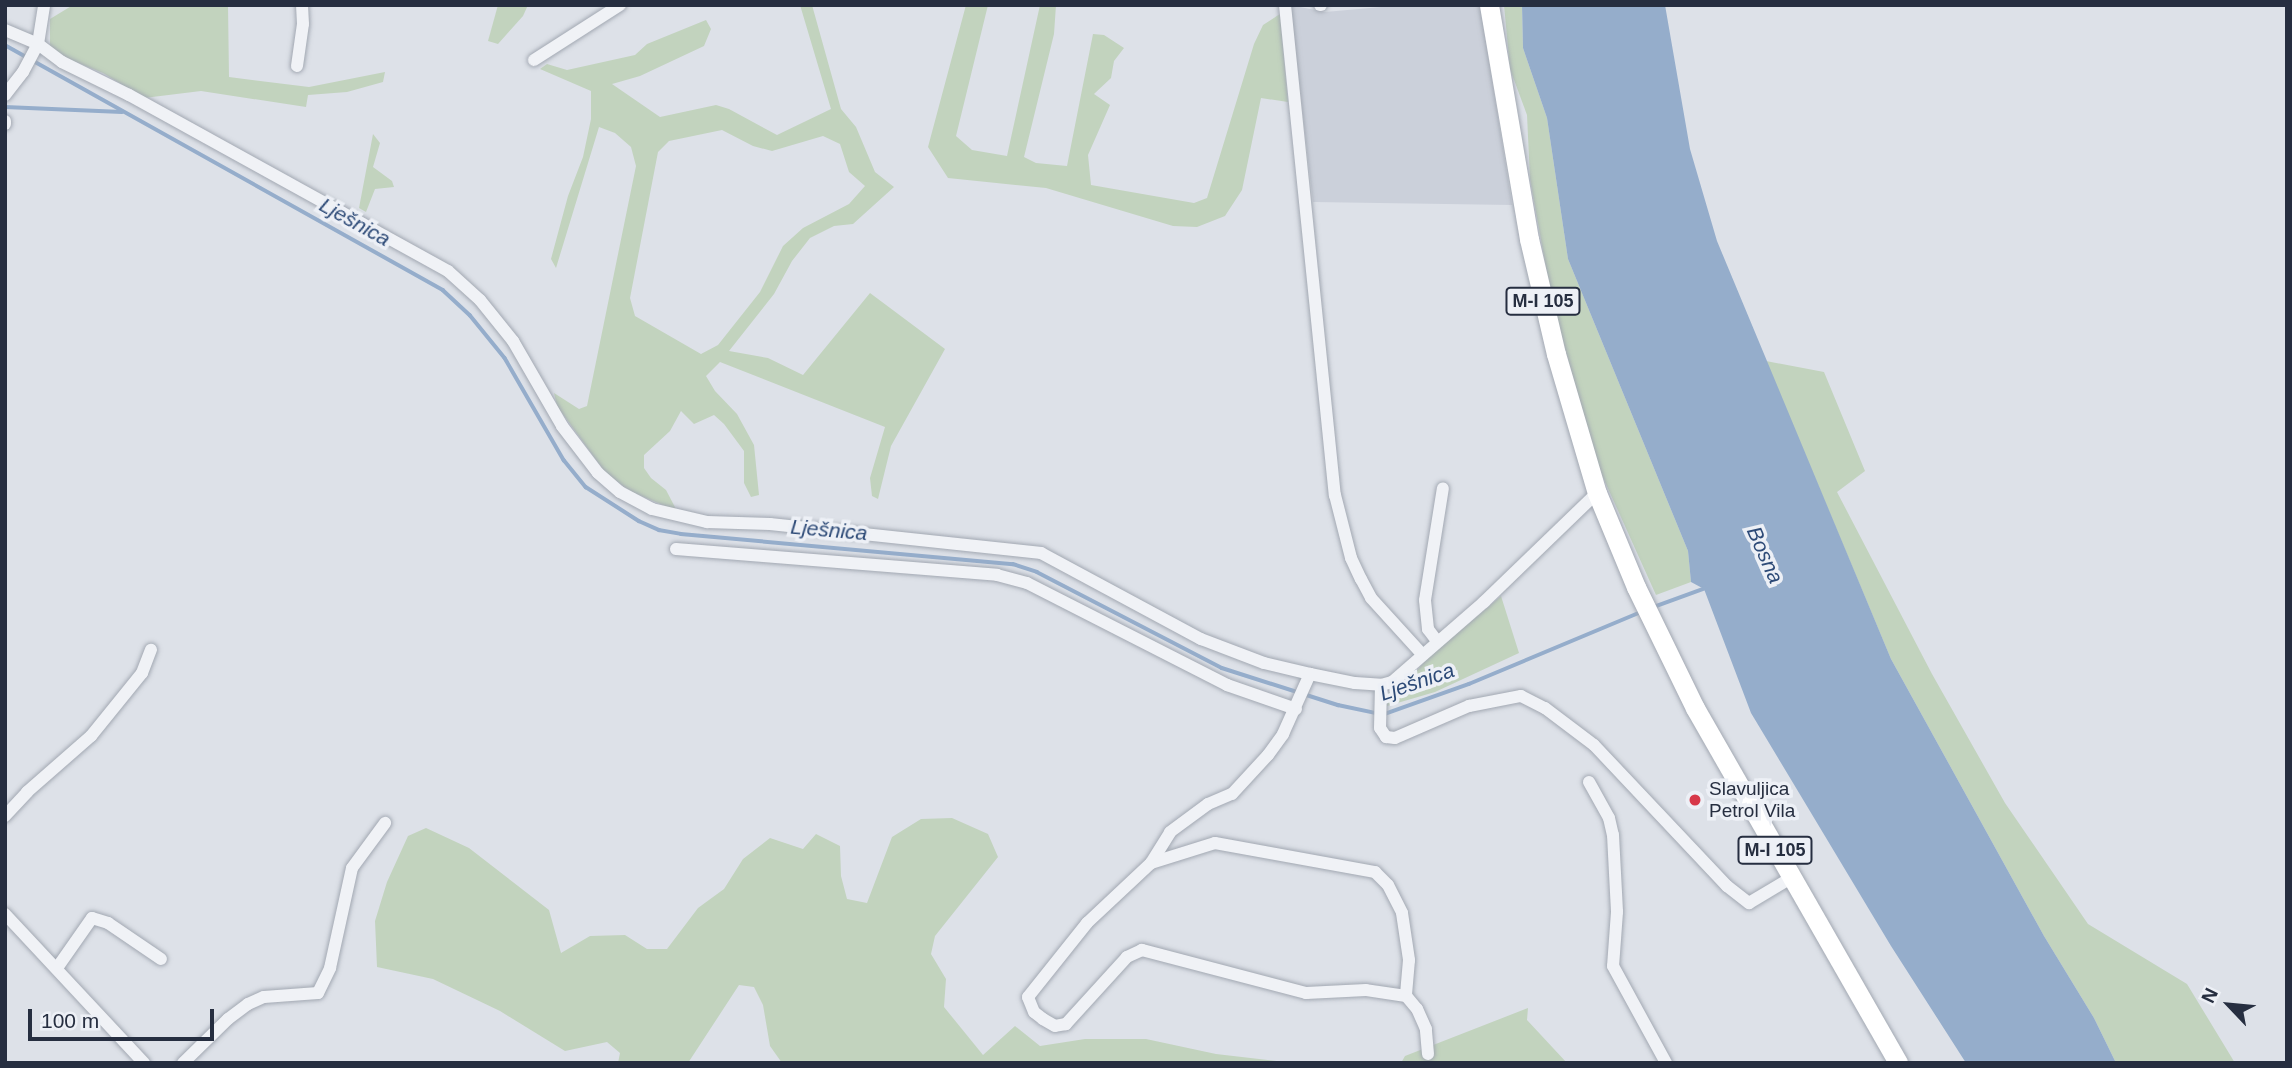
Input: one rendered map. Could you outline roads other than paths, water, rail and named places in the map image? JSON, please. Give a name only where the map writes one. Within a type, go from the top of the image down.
[{"type":"main road","name":"M-I 105","points":[[1489,5],[1529,239],[1556,354],[1597,493],[1636,587],[1695,708],[1895,1060]]},
{"type":"street","points":[[5,94],[36,48],[45,8],[58,5]]},
{"type":"street","points":[[297,66],[303,24],[302,5]]},
{"type":"street","points":[[534,60],[620,5]]},
{"type":"street","points":[[1285,5],[1335,495],[1351,558],[1371,598],[1422,654]]},
{"type":"street","points":[[5,30],[140,101],[448,271],[480,300],[513,341],[562,426],[598,473],[621,492],[652,509],[707,522],[770,524],[1041,553],[1201,639],[1307,679],[1381,685],[1392,682],[1484,602],[1597,493]]},
{"type":"street","points":[[1437,641],[1428,629],[1425,600],[1443,488]]},
{"type":"street","points":[[676,549],[998,575],[1027,583],[1179,663],[1227,685],[1296,706]]},
{"type":"street","points":[[5,816],[27,792],[91,736],[142,673],[151,650]]},
{"type":"street","points":[[1307,679],[1283,734],[1250,775],[1232,794],[1208,804],[1170,832],[1151,863],[1108,900],[1040,978],[1028,997],[1034,1012],[1043,1019],[1055,1026],[1066,1024],[1127,957],[1142,950],[1306,993],[1366,990],[1406,996],[1417,1009],[1426,1029],[1428,1054]]},
{"type":"street","points":[[1381,685],[1380,728],[1387,737],[1395,738],[1469,706],[1521,695],[1545,708],[1594,745],[1727,886],[1749,903],[1791,878]]},
{"type":"street","points":[[1589,782],[1609,818],[1614,835],[1617,912],[1613,966],[1666,1063]]},
{"type":"street","points":[[183,1063],[228,1019],[248,1004],[264,998],[318,993],[330,968],[352,868],[385,823]]},
{"type":"street","points":[[1151,863],[1215,843],[1375,872],[1388,885],[1402,913],[1409,960],[1406,996]]},
{"type":"street","points":[[5,914],[144,1063]]},
{"type":"street","points":[[57,968],[92,918],[108,923],[162,959]]},
{"type":"water","name":"Bosna","points":[[1522,5],[1665,5],[1690,149],[1717,241],[1891,659],[2044,936],[2094,1018],[2116,1063],[1966,1063],[1891,946],[1751,713],[1704,589],[1691,582],[1688,551],[1568,259],[1547,118],[1523,48]]},
{"type":"waterway","name":"Lješnica","points":[[5,45],[443,290],[470,315],[505,358],[564,460],[586,487],[639,521],[659,530],[681,534],[1013,564],[1037,572],[1222,668],[1338,705],[1377,713]]},
{"type":"waterway","points":[[5,107],[122,112]]},
{"type":"waterway","name":"Lješnica","points":[[1654,607],[1706,588]]},
{"type":"waterway","name":"Lješnica","points":[[1385,714],[1469,684],[1641,612]]},
{"type":"place","name":"Slavuljica Petrol Vila","points":[[1695,800]]}]
